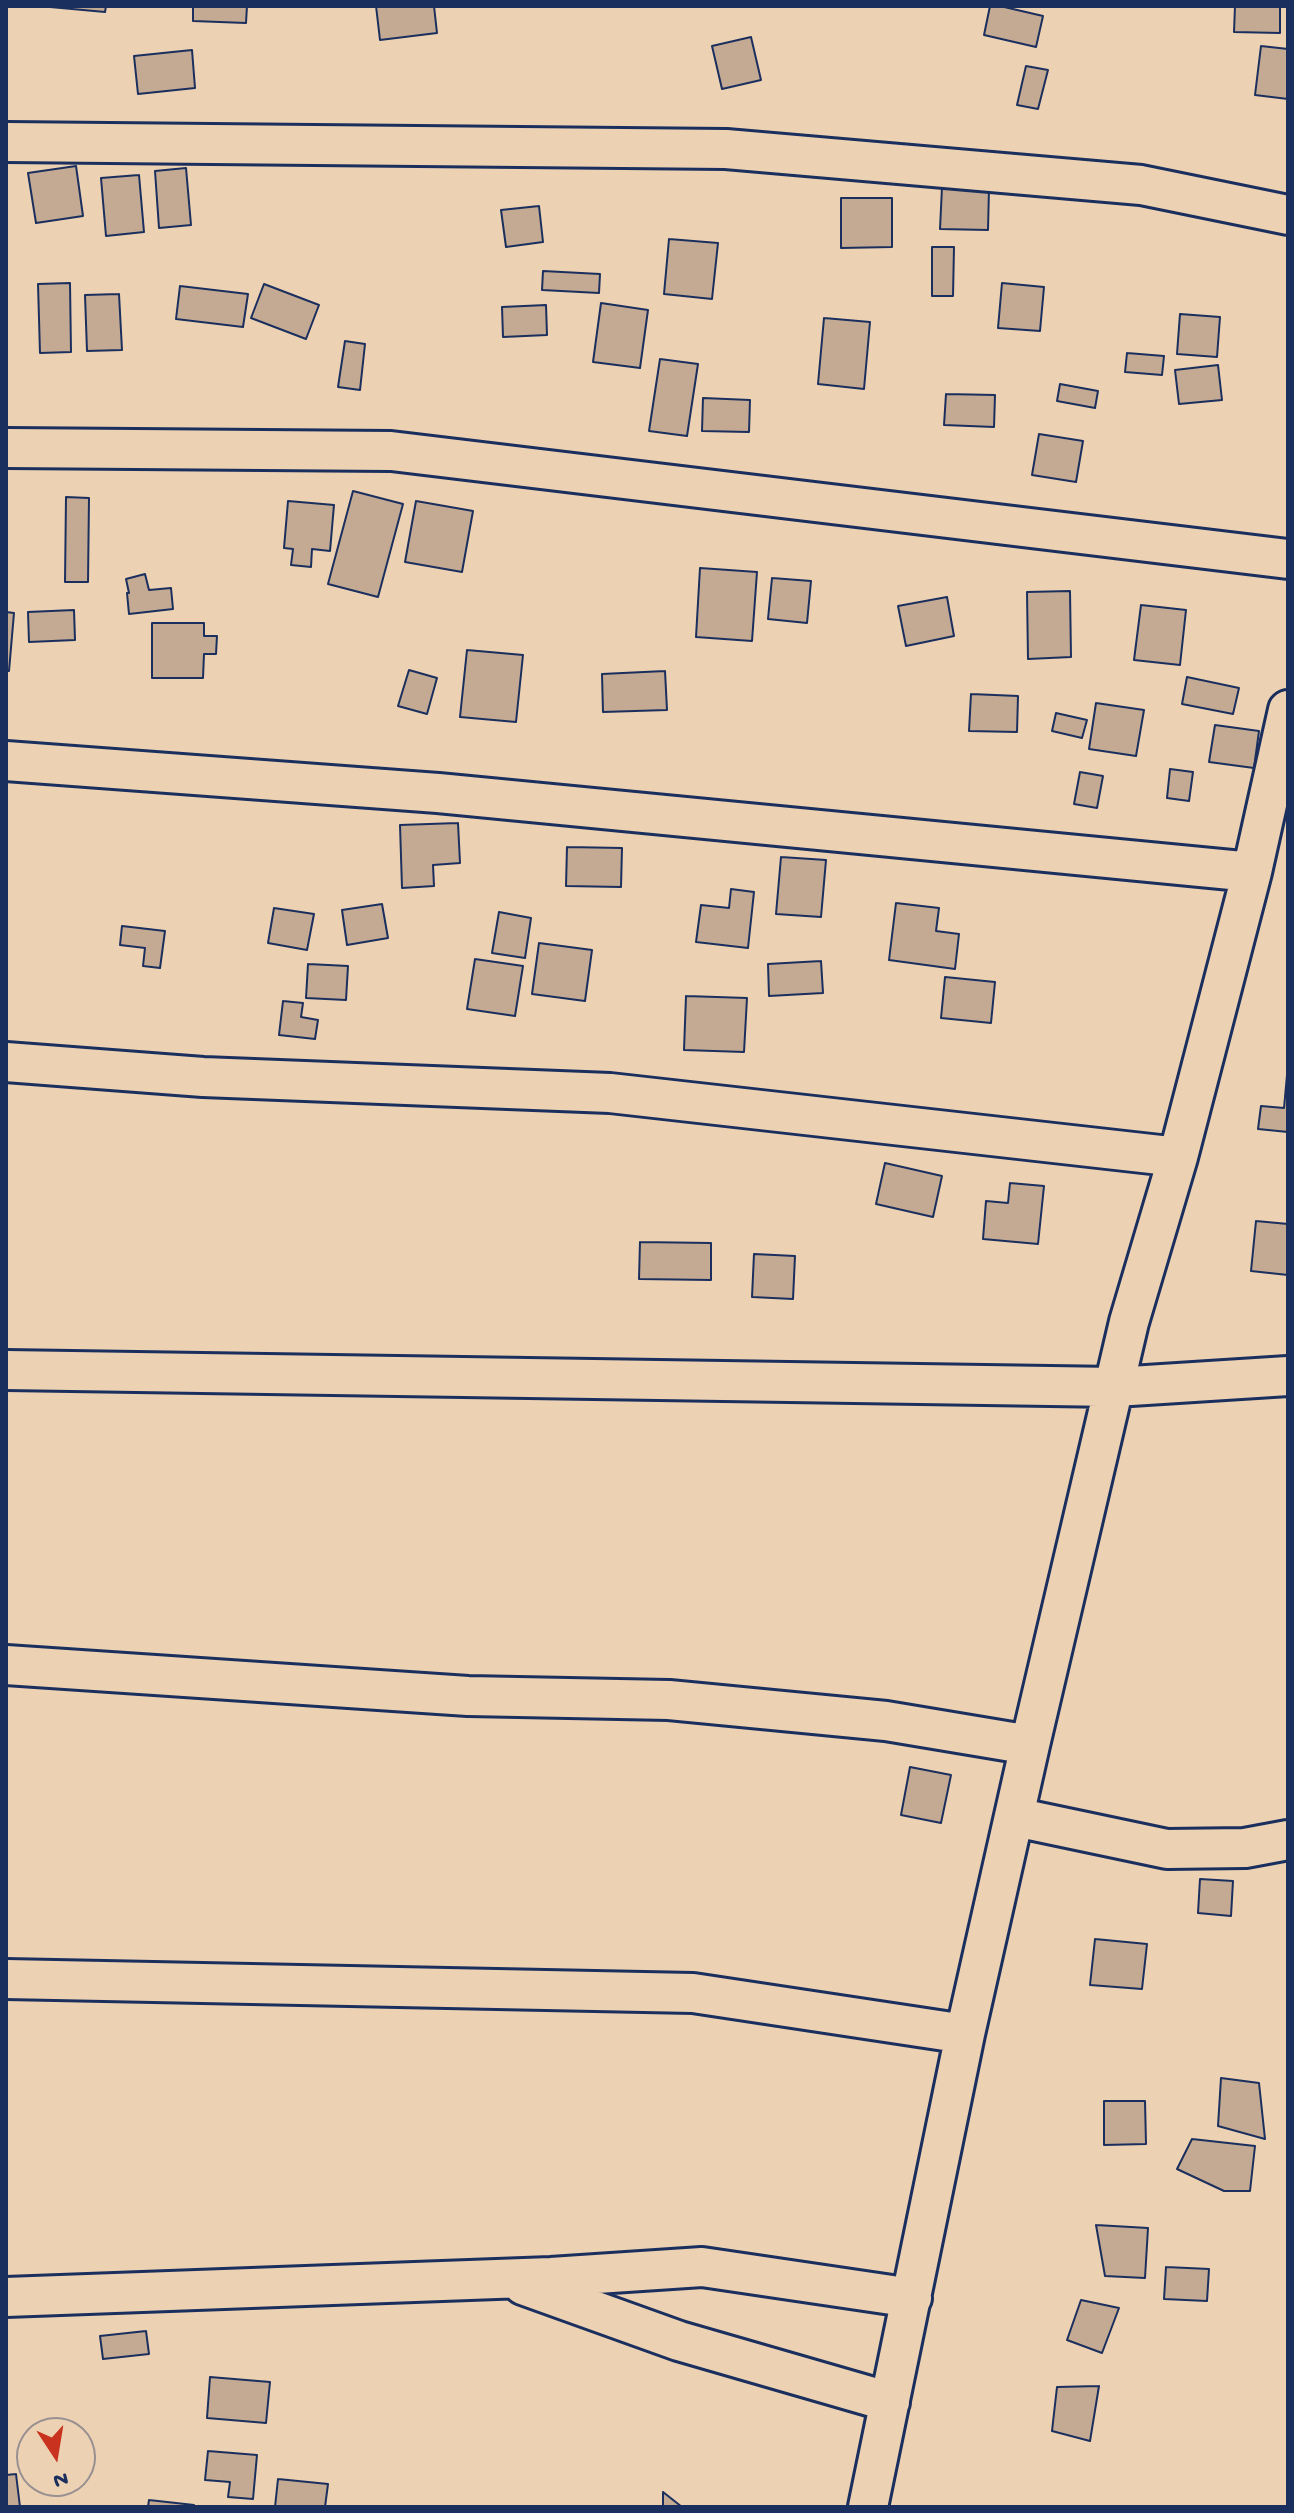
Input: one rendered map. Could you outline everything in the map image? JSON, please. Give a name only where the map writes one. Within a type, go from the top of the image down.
[{"type":"street","points":[[6,142],[726,149],[1141,185],[1288,215]]},
{"type":"street","points":[[6,448],[391,451],[1288,559]]},
{"type":"street","points":[[868,2507],[965,2034],[1030,1745],[1129,1322],[1178,1157],[1252,872],[1288,710]]},
{"type":"street","points":[[6,761],[453,795],[1252,872]]},
{"type":"street","points":[[6,1062],[203,1077],[610,1093],[1178,1157]]},
{"type":"street","points":[[6,1370],[1115,1387],[1288,1376]]},
{"type":"street","points":[[6,1665],[468,1696],[669,1700],[886,1721],[1030,1745]]},
{"type":"street","points":[[1015,1817],[1167,1849],[1245,1848],[1288,1840]]},
{"type":"street","points":[[6,1979],[693,1993],[965,2034]]},
{"type":"street","points":[[6,2297],[505,2278],[702,2267],[912,2298]]},
{"type":"street","points":[[505,2278],[679,2341],[890,2402]]},
{"type":"building","points":[[39,6],[106,6],[105,12]]},
{"type":"building","points":[[193,6],[247,6],[246,23],[193,21]]},
{"type":"building","points":[[376,6],[434,6],[437,33],[380,40]]},
{"type":"building","points":[[990,6],[1043,16],[1036,47],[984,35]]},
{"type":"building","points":[[1235,6],[1280,6],[1280,33],[1234,32]]},
{"type":"building","points":[[751,37],[761,80],[722,89],[712,46]]},
{"type":"building","points":[[1261,46],[1288,49],[1288,99],[1255,95]]},
{"type":"building","points":[[192,50],[195,88],[138,94],[134,56]]},
{"type":"building","points":[[1026,66],[1048,70],[1038,109],[1017,105]]},
{"type":"building","points":[[76,166],[83,216],[36,223],[28,173]]},
{"type":"building","points":[[186,168],[191,225],[159,228],[155,171]]},
{"type":"building","points":[[139,175],[144,232],[106,236],[101,178]]},
{"type":"building","points":[[942,187],[989,188],[988,230],[940,229]]},
{"type":"building","points":[[841,198],[892,198],[892,247],[841,248]]},
{"type":"building","points":[[539,206],[543,242],[506,247],[501,210]]},
{"type":"building","points":[[669,239],[718,243],[712,299],[664,294]]},
{"type":"building","points":[[932,247],[954,247],[953,296],[932,296]]},
{"type":"building","points":[[543,271],[600,274],[599,293],[542,290]]},
{"type":"building","points":[[70,283],[71,352],[40,353],[38,284]]},
{"type":"building","points":[[1002,283],[1044,287],[1040,331],[998,328]]},
{"type":"building","points":[[264,284],[319,305],[306,339],[251,318]]},
{"type":"building","points":[[180,286],[248,294],[243,327],[176,319]]},
{"type":"building","points":[[119,294],[122,350],[87,351],[85,295]]},
{"type":"building","points":[[601,303],[648,310],[640,368],[593,362]]},
{"type":"building","points":[[546,305],[547,335],[503,337],[502,307]]},
{"type":"building","points":[[1180,314],[1220,317],[1217,357],[1177,354]]},
{"type":"building","points":[[824,318],[870,322],[864,389],[818,384]]},
{"type":"building","points":[[345,341],[365,344],[360,390],[338,387]]},
{"type":"building","points":[[1127,353],[1164,356],[1162,375],[1125,372]]},
{"type":"building","points":[[660,359],[698,364],[687,436],[649,431]]},
{"type":"building","points":[[1218,365],[1222,400],[1179,404],[1175,370]]},
{"type":"building","points":[[1060,384],[1098,391],[1095,408],[1057,401]]},
{"type":"building","points":[[946,394],[995,395],[994,427],[944,425]]},
{"type":"building","points":[[703,398],[750,400],[749,432],[702,431]]},
{"type":"building","points":[[1039,434],[1083,441],[1076,482],[1032,475]]},
{"type":"building","points":[[353,491],[403,504],[378,597],[328,584]]},
{"type":"building","points":[[66,497],[89,498],[88,582],[65,582]]},
{"type":"building","points":[[288,501],[334,505],[330,551],[312,549],[311,567],[291,565],[293,549],[284,548]]},
{"type":"building","points":[[416,501],[473,511],[462,572],[405,562]]},
{"type":"building","points":[[700,568],[757,572],[752,641],[696,637]]},
{"type":"building","points":[[145,574],[149,590],[171,588],[173,609],[129,614],[126,579]]},
{"type":"building","points":[[772,578],[811,581],[807,623],[768,619]]},
{"type":"building","points":[[1070,591],[1071,657],[1028,659],[1027,592]]},
{"type":"building","points":[[947,597],[954,636],[906,646],[898,606]]},
{"type":"building","points":[[1141,605],[1186,610],[1180,665],[1134,660]]},
{"type":"building","points":[[74,610],[75,640],[29,642],[28,612]]},
{"type":"building","points":[[6,612],[14,613],[9,671],[6,671]]},
{"type":"building","points":[[152,623],[204,623],[204,636],[217,636],[216,654],[204,654],[203,678],[152,678]]},
{"type":"building","points":[[467,650],[523,655],[516,722],[460,717]]},
{"type":"building","points":[[409,670],[437,678],[427,714],[398,706]]},
{"type":"building","points":[[665,671],[667,710],[603,712],[602,674]]},
{"type":"building","points":[[1187,677],[1239,688],[1233,714],[1182,704]]},
{"type":"building","points":[[971,694],[1018,696],[1017,732],[969,731]]},
{"type":"building","points":[[1096,703],[1144,710],[1136,756],[1089,749]]},
{"type":"building","points":[[1056,713],[1087,720],[1082,738],[1052,731]]},
{"type":"building","points":[[1215,725],[1259,731],[1254,768],[1209,762]]},
{"type":"building","points":[[1170,769],[1193,772],[1189,801],[1167,798]]},
{"type":"building","points":[[1080,772],[1103,776],[1097,808],[1074,804]]},
{"type":"building","points":[[458,823],[460,863],[433,865],[434,886],[402,888],[400,825]]},
{"type":"building","points":[[567,847],[622,848],[621,887],[566,886]]},
{"type":"building","points":[[781,857],[826,860],[821,917],[776,914]]},
{"type":"building","points":[[731,889],[754,892],[748,948],[696,942],[701,905],[729,908]]},
{"type":"building","points":[[896,903],[939,908],[936,931],[959,934],[955,969],[889,960]]},
{"type":"building","points":[[382,904],[388,938],[347,945],[342,910]]},
{"type":"building","points":[[274,908],[314,914],[307,950],[268,943]]},
{"type":"building","points":[[499,912],[531,918],[525,958],[492,953]]},
{"type":"building","points":[[122,926],[165,931],[160,968],[143,966],[145,948],[120,945]]},
{"type":"building","points":[[539,943],[592,950],[585,1001],[532,994]]},
{"type":"building","points":[[475,959],[523,966],[515,1016],[467,1009]]},
{"type":"building","points":[[821,961],[823,993],[769,996],[768,964]]},
{"type":"building","points":[[308,964],[348,966],[346,1000],[306,998]]},
{"type":"building","points":[[945,977],[995,982],[991,1023],[941,1018]]},
{"type":"building","points":[[686,996],[747,998],[744,1052],[684,1050]]},
{"type":"building","points":[[283,1001],[303,1003],[301,1017],[318,1020],[315,1039],[279,1035]]},
{"type":"building","points":[[1287,1075],[1288,1132],[1258,1129],[1261,1106],[1284,1108]]},
{"type":"building","points":[[885,1163],[942,1176],[933,1217],[876,1204]]},
{"type":"building","points":[[1010,1183],[1044,1186],[1038,1244],[983,1239],[986,1201],[1008,1203]]},
{"type":"building","points":[[1256,1221],[1288,1224],[1288,1275],[1251,1271]]},
{"type":"building","points":[[640,1242],[711,1243],[711,1280],[639,1279]]},
{"type":"building","points":[[754,1254],[795,1256],[793,1299],[752,1297]]},
{"type":"building","points":[[910,1767],[951,1775],[941,1823],[901,1815]]},
{"type":"building","points":[[1200,1879],[1233,1881],[1231,1916],[1198,1913]]},
{"type":"building","points":[[1095,1939],[1147,1944],[1142,1989],[1090,1985]]},
{"type":"building","points":[[1221,2078],[1259,2083],[1265,2139],[1218,2126]]},
{"type":"building","points":[[1104,2101],[1145,2101],[1146,2144],[1104,2145]]},
{"type":"building","points":[[1192,2139],[1255,2146],[1250,2191],[1224,2191],[1177,2169]]},
{"type":"building","points":[[1096,2225],[1148,2228],[1145,2278],[1105,2276]]},
{"type":"building","points":[[1166,2267],[1209,2269],[1207,2301],[1164,2299]]},
{"type":"building","points":[[1081,2300],[1119,2308],[1102,2353],[1067,2340]]},
{"type":"building","points":[[146,2331],[149,2354],[103,2359],[100,2336]]},
{"type":"building","points":[[210,2377],[270,2382],[266,2423],[207,2418]]},
{"type":"building","points":[[1099,2386],[1090,2441],[1052,2431],[1057,2387]]},
{"type":"building","points":[[208,2451],[257,2455],[253,2499],[228,2497],[230,2482],[205,2480]]},
{"type":"building","points":[[16,2474],[16,2497],[19,2497],[20,2507],[6,2507],[6,2475]]},
{"type":"building","points":[[278,2479],[328,2484],[325,2507],[275,2507]]},
{"type":"building","points":[[663,2492],[682,2507],[663,2507]]},
{"type":"building","points":[[149,2500],[194,2505],[194,2507],[148,2507]]}]
